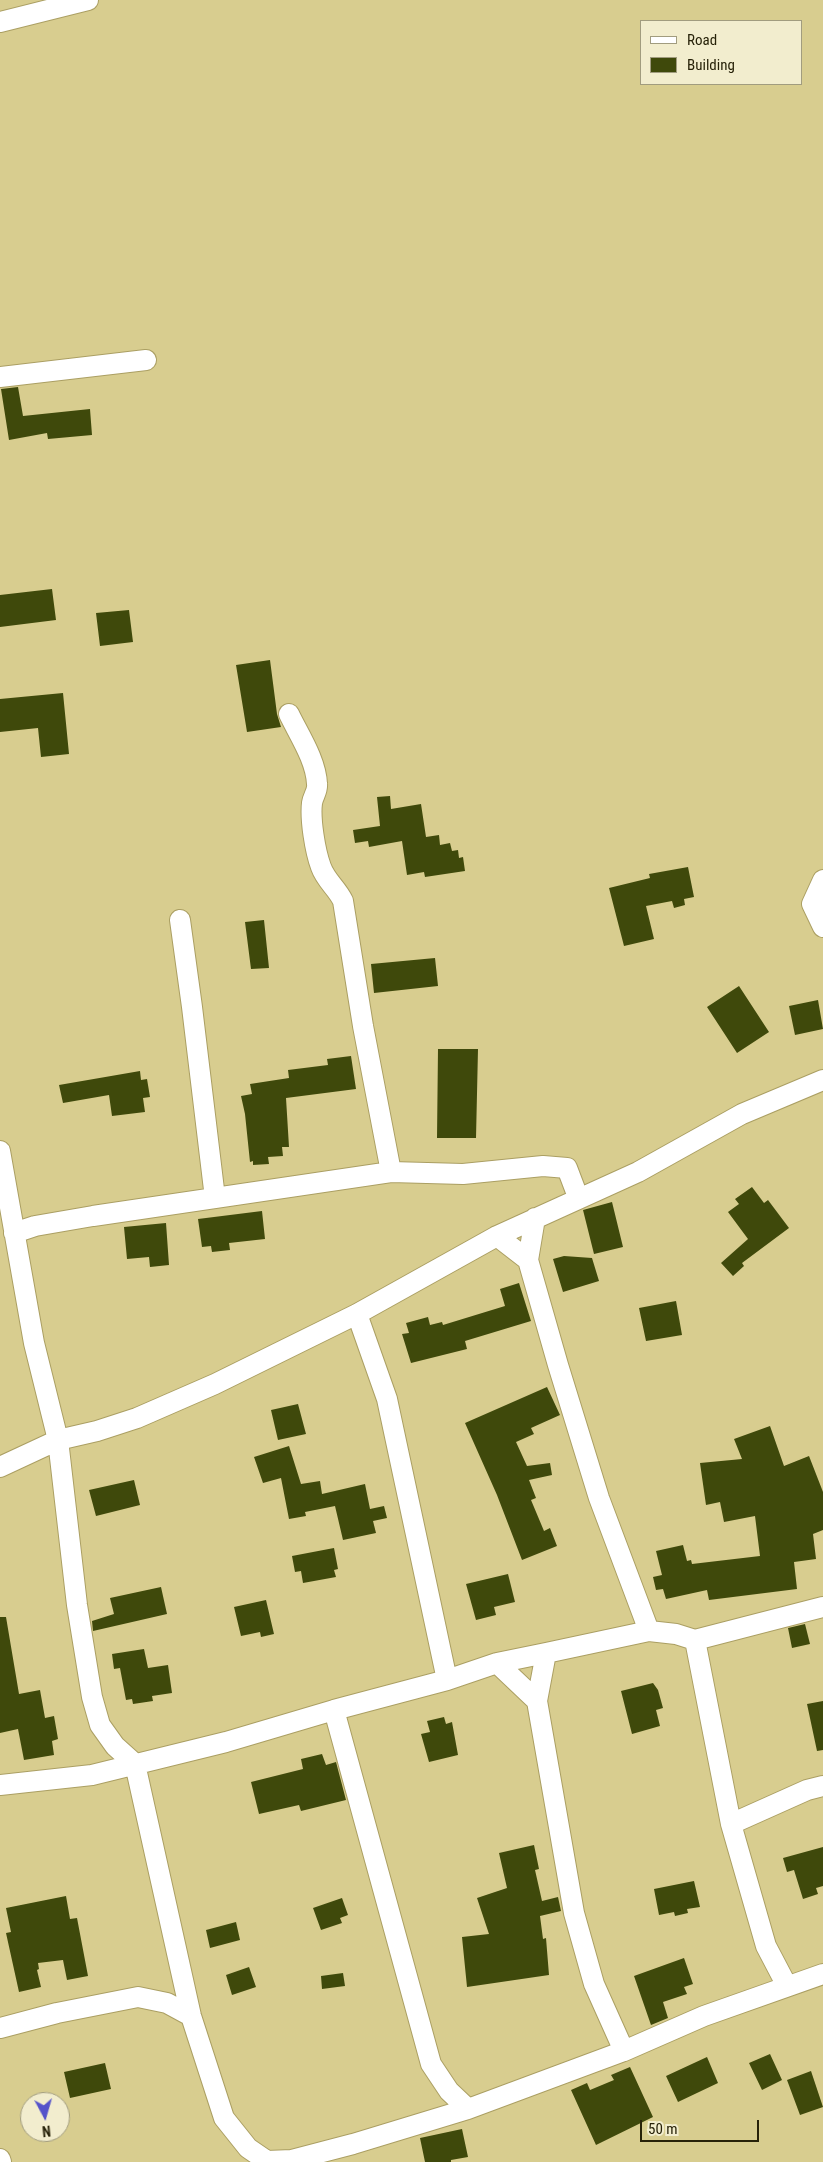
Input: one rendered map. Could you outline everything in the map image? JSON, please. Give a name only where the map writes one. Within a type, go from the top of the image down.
[{"type":"street","points":[[0,22],[88,0]]},
{"type":"street","points":[[0,377],[146,360]]},
{"type":"street","points":[[289,714],[314,769],[318,786],[312,802],[316,846],[320,866],[328,883],[339,891],[343,901],[363,1026],[391,1172]]},
{"type":"street","points":[[823,880],[812,904],[823,927]]},
{"type":"street","points":[[180,920],[215,1198]]},
{"type":"street","points":[[0,1467],[58,1440],[97,1431],[137,1418],[215,1384],[357,1314],[497,1236],[578,1197],[638,1172],[742,1114],[823,1080]]},
{"type":"street","points":[[0,1151],[34,1343],[58,1440],[75,1596],[92,1697],[100,1725],[115,1746],[135,1764],[191,2016],[224,2118],[248,2148],[267,2160],[292,2160],[353,2144],[468,2109],[624,2051],[704,2016],[823,1974]]},
{"type":"street","points":[[14,1234],[36,1226],[391,1172],[463,1174],[543,1166],[567,1168],[578,1197]]},
{"type":"street","points":[[535,1218],[528,1260],[558,1365],[600,1498],[649,1632]]},
{"type":"street","points":[[497,1236],[528,1260]]},
{"type":"street","points":[[357,1314],[387,1399],[447,1680]]},
{"type":"street","points":[[0,1785],[92,1775],[226,1742],[334,1710],[447,1680],[497,1663],[649,1632],[676,1634],[695,1640],[823,1607]]},
{"type":"street","points":[[695,1640],[731,1824],[766,1946],[788,1986]]},
{"type":"street","points":[[546,1653],[537,1701],[574,1913],[594,1984],[624,2051]]},
{"type":"street","points":[[497,1663],[537,1701]]},
{"type":"street","points":[[334,1710],[431,2064],[449,2091],[468,2109]]},
{"type":"street","points":[[731,1824],[807,1790],[823,1786]]},
{"type":"street","points":[[0,2028],[57,2013],[138,1997],[166,2003],[191,2016]]},
{"type":"building","points":[[18,387],[23,416],[90,409],[92,435],[48,439],[47,433],[9,440],[1,389]]},
{"type":"building","points":[[52,589],[56,620],[0,627],[0,595]]},
{"type":"building","points":[[129,610],[133,642],[100,646],[96,613]]},
{"type":"building","points":[[270,660],[277,714],[281,727],[247,732],[236,665]]},
{"type":"building","points":[[63,693],[69,754],[41,757],[38,728],[0,732],[0,699]]},
{"type":"building","points":[[390,796],[391,809],[421,804],[426,837],[439,835],[440,845],[450,843],[452,851],[458,850],[459,858],[463,857],[465,871],[425,877],[424,872],[407,875],[402,841],[369,847],[368,841],[355,843],[353,830],[380,826],[377,797]]},
{"type":"building","points":[[688,867],[694,897],[684,899],[685,905],[674,908],[672,901],[646,906],[654,939],[624,946],[609,888],[650,878],[649,874]]},
{"type":"building","points":[[264,920],[269,968],[251,969],[245,922]]},
{"type":"building","points":[[435,958],[438,986],[374,993],[371,964]]},
{"type":"building","points":[[739,986],[769,1032],[737,1053],[707,1007]]},
{"type":"building","points":[[818,1000],[823,1029],[795,1035],[789,1006]]},
{"type":"building","points":[[438,1049],[478,1049],[476,1138],[437,1138]]},
{"type":"building","points":[[351,1056],[356,1089],[286,1098],[289,1147],[282,1147],[283,1156],[268,1157],[269,1164],[253,1165],[253,1161],[250,1162],[245,1114],[241,1096],[252,1094],[250,1084],[289,1078],[288,1070],[328,1065],[327,1059]]},
{"type":"building","points":[[140,1071],[141,1080],[147,1079],[150,1097],[143,1098],[145,1112],[112,1116],[109,1095],[63,1103],[59,1085]]},
{"type":"building","points":[[752,1187],[764,1203],[768,1200],[789,1228],[742,1263],[744,1266],[733,1276],[721,1263],[748,1239],[728,1212],[739,1204],[735,1199]]},
{"type":"building","points":[[612,1202],[623,1247],[594,1254],[583,1210]]},
{"type":"building","points":[[262,1211],[265,1239],[229,1243],[230,1250],[212,1252],[211,1246],[202,1247],[198,1219]]},
{"type":"building","points":[[166,1223],[169,1265],[150,1267],[149,1257],[127,1259],[124,1227]]},
{"type":"building","points":[[564,1256],[592,1258],[599,1281],[563,1292],[553,1259]]},
{"type":"building","points":[[519,1283],[531,1321],[465,1341],[467,1349],[411,1363],[402,1334],[409,1333],[406,1323],[428,1317],[430,1325],[442,1322],[443,1325],[505,1306],[500,1289]]},
{"type":"building","points":[[676,1301],[682,1335],[646,1341],[639,1308]]},
{"type":"building","points":[[547,1387],[560,1415],[531,1428],[534,1434],[516,1442],[527,1466],[550,1463],[552,1475],[529,1480],[536,1498],[531,1500],[544,1531],[550,1528],[557,1546],[522,1560],[497,1495],[465,1423]]},
{"type":"building","points":[[298,1404],[306,1434],[278,1440],[271,1410]]},
{"type":"building","points":[[770,1426],[784,1466],[809,1456],[823,1492],[823,1530],[813,1534],[816,1559],[794,1562],[797,1589],[709,1600],[707,1590],[666,1599],[663,1589],[656,1590],[653,1577],[662,1575],[656,1551],[683,1545],[687,1561],[691,1560],[692,1564],[760,1556],[755,1516],[724,1522],[720,1502],[706,1505],[700,1463],[742,1459],[734,1439]]},
{"type":"building","points":[[289,1446],[301,1484],[320,1481],[322,1494],[365,1484],[370,1509],[384,1506],[387,1518],[373,1521],[376,1533],[343,1540],[335,1506],[305,1512],[306,1516],[289,1519],[281,1478],[263,1483],[254,1457]]},
{"type":"building","points":[[134,1480],[140,1505],[96,1516],[89,1490]]},
{"type":"building","points":[[334,1548],[338,1569],[334,1570],[336,1577],[303,1583],[301,1571],[295,1572],[292,1556]]},
{"type":"building","points":[[508,1574],[515,1602],[494,1607],[496,1615],[476,1620],[466,1584]]},
{"type":"building","points":[[161,1587],[167,1614],[93,1631],[92,1621],[114,1614],[110,1598]]},
{"type":"building","points":[[266,1600],[274,1634],[261,1637],[260,1632],[241,1636],[234,1607]]},
{"type":"building","points":[[0,1617],[6,1617],[19,1694],[40,1690],[45,1718],[54,1716],[58,1739],[52,1741],[54,1755],[24,1760],[18,1729],[0,1733]]},
{"type":"building","points":[[805,1624],[810,1644],[792,1648],[788,1628]]},
{"type":"building","points":[[144,1649],[148,1668],[168,1665],[172,1693],[152,1696],[153,1701],[133,1704],[132,1699],[126,1700],[120,1668],[114,1669],[112,1654]]},
{"type":"building","points":[[653,1683],[658,1690],[663,1708],[656,1710],[660,1726],[632,1734],[621,1691]]},
{"type":"building","points":[[823,1701],[823,1750],[817,1751],[807,1704]]},
{"type":"building","points":[[444,1717],[446,1724],[452,1722],[458,1755],[429,1762],[421,1734],[430,1732],[427,1721]]},
{"type":"building","points":[[322,1754],[326,1765],[336,1762],[346,1800],[301,1811],[299,1805],[259,1814],[251,1782],[303,1769],[301,1759]]},
{"type":"building","points":[[534,1845],[539,1869],[535,1870],[542,1901],[558,1897],[561,1911],[540,1916],[543,1939],[546,1938],[549,1975],[467,1987],[462,1937],[489,1934],[477,1898],[507,1888],[499,1853]]},
{"type":"building","points":[[823,1847],[823,1886],[816,1888],[818,1894],[803,1899],[794,1870],[787,1872],[783,1858]]},
{"type":"building","points":[[694,1881],[700,1907],[687,1909],[688,1913],[675,1916],[674,1912],[659,1915],[654,1889]]},
{"type":"building","points":[[66,1896],[70,1919],[77,1918],[88,1976],[67,1980],[63,1960],[38,1963],[39,1969],[37,1970],[41,1987],[19,1992],[6,1933],[11,1932],[6,1908]]},
{"type":"building","points":[[342,1898],[348,1915],[340,1918],[342,1923],[321,1930],[313,1908]]},
{"type":"building","points":[[236,1922],[240,1940],[210,1948],[206,1930]]},
{"type":"building","points":[[684,1958],[693,1984],[684,1987],[687,1994],[663,2002],[668,2018],[651,2025],[634,1976]]},
{"type":"building","points":[[249,1967],[256,1987],[232,1995],[226,1975]]},
{"type":"building","points":[[343,1973],[345,1986],[322,1989],[321,1976]]},
{"type":"building","points":[[770,2054],[782,2080],[762,2090],[749,2063]]},
{"type":"building","points":[[707,2057],[718,2083],[678,2102],[666,2076]]},
{"type":"building","points":[[105,2063],[111,2089],[70,2098],[64,2072]]},
{"type":"building","points":[[630,2067],[653,2117],[596,2145],[571,2090],[587,2083],[590,2090],[614,2080],[611,2075]]},
{"type":"building","points":[[811,2071],[823,2107],[800,2115],[787,2080]]},
{"type":"building","points":[[462,2129],[468,2157],[451,2160],[451,2162],[425,2162],[420,2138]]}]
